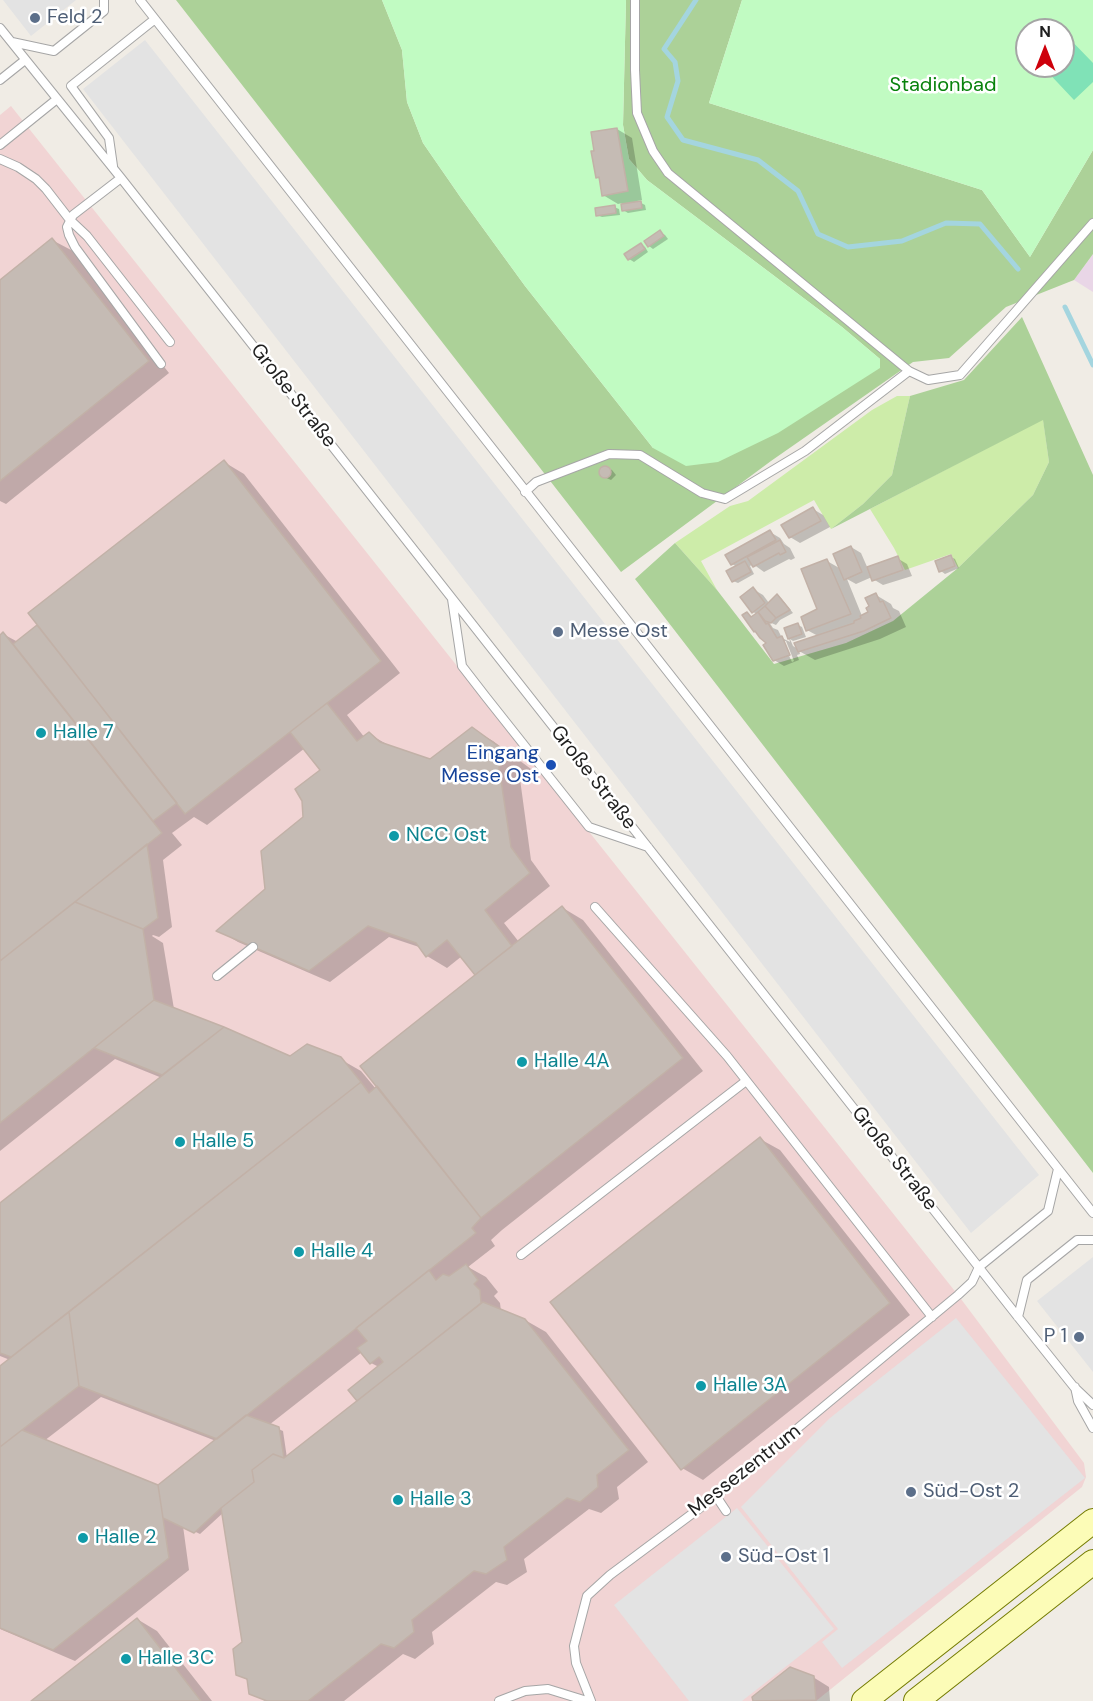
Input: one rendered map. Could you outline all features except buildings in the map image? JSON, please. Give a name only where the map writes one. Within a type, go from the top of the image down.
[{"type":"main road","points":[[864,1701],[1089,1519]]},
{"type":"main road","points":[[916,1701],[1093,1562]]},
{"type":"lane","points":[[11,42],[54,51],[104,11],[104,0]]},
{"type":"lane","points":[[140,0],[1093,1213]]},
{"type":"lane","points":[[635,0],[637,113],[653,150],[668,173],[909,371],[928,380],[960,375],[1093,223]]},
{"type":"lane","points":[[113,168],[109,138],[71,86],[155,19]]},
{"type":"lane","name":"Große Straße","points":[[0,28],[121,178],[1018,1317],[1074,1386],[1093,1404]]},
{"type":"lane","points":[[0,80],[25,60]]},
{"type":"lane","points":[[0,145],[57,99]]},
{"type":"lane","points":[[0,159],[18,167],[46,189],[70,220],[87,236],[170,342]]},
{"type":"lane","points":[[121,178],[81,208],[67,226],[75,247],[161,364]]},
{"type":"lane","points":[[525,492],[536,482],[609,454],[640,455],[702,493],[725,499],[805,451],[909,371]]},
{"type":"lane","points":[[452,599],[462,666],[508,725],[589,827],[648,848]]},
{"type":"lane","points":[[595,907],[719,1047],[932,1317]]},
{"type":"lane","points":[[216,976],[253,947]]},
{"type":"lane","points":[[521,1255],[746,1081]]},
{"type":"lane","name":"Messezentrum","points":[[589,1701],[576,1663],[574,1646],[587,1596],[620,1568],[716,1496],[972,1282],[979,1267],[1048,1211],[1058,1169]]},
{"type":"lane","points":[[1018,1317],[1027,1280],[1077,1240],[1093,1240]]},
{"type":"lane","name":"Große Straße","points":[[1074,1386],[1078,1401],[1093,1428]]},
{"type":"lane","points":[[716,1496],[726,1511]]},
{"type":"lane","name":"Messezentrum","points":[[499,1701],[525,1691],[548,1689],[589,1701]]},
{"type":"shaded area","name":"Feld 2","points":[[3,0],[76,0],[31,36]]},
{"type":"shaded area","name":"Messe Ost","points":[[145,40],[1039,1175],[971,1233],[83,89]]},
{"type":"shaded area","points":[[11,106],[958,1295],[1084,1463],[1086,1477],[1082,1487],[816,1701],[0,1701],[0,115]]},
{"type":"shaded area","points":[[1093,254],[1093,292],[1074,280]]},
{"type":"shaded area","name":"P 1","points":[[1093,1257],[1093,1372],[1037,1301]]},
{"type":"shaded area","name":"Süd-Ost 2","points":[[956,1318],[1085,1478],[842,1668],[822,1642],[838,1629],[741,1507],[830,1418]]},
{"type":"shaded area","name":"Süd-Ost 1","points":[[737,1508],[834,1629],[742,1701],[689,1701],[614,1605]]},
{"type":"green space","points":[[176,0],[382,0],[402,50],[407,102],[423,143],[525,286],[653,448],[880,359],[842,327],[647,180],[629,159],[623,125],[626,0],[742,0],[709,103],[982,190],[1030,257],[1093,150],[1093,254],[1074,280],[1006,307],[949,358],[913,362],[771,461],[621,572]]},
{"type":"green space","points":[[382,0],[626,0],[623,125],[629,159],[647,180],[842,327],[880,359],[880,368],[778,433],[718,462],[686,466],[653,448],[525,286],[423,143],[407,102],[402,50]]},
{"type":"green space","name":"Stadionbad","points":[[742,0],[1093,0],[1093,150],[1030,257],[982,190],[709,103]]},
{"type":"green space","points":[[1075,44],[1093,63],[1093,82],[1074,100],[1053,78],[1075,78]]},
{"type":"green space","points":[[1022,317],[1093,475],[1093,1173],[635,579],[675,543],[717,590],[774,664],[846,643],[893,621],[958,568],[1033,495],[1049,462],[1043,420],[831,529],[863,504],[892,475],[910,396],[964,380]]},
{"type":"green space","points":[[897,396],[910,396],[892,475],[863,504],[831,529],[814,500],[701,561],[717,590],[675,543],[730,506],[748,501],[872,410]]},
{"type":"green space","points":[[1043,419],[1049,462],[1033,495],[958,568],[951,554],[905,570],[870,509]]},
{"type":"waterway","points":[[696,0],[664,49],[675,62],[678,81],[667,117],[683,140],[758,160],[798,191],[818,234],[848,247],[902,241],[946,223],[980,224],[1018,269]]},
{"type":"waterway","points":[[1065,307],[1093,365]]},
{"type":"place","name":"Feld 2","points":[[35,18]]},
{"type":"place","name":"Messe Ost","points":[[558,632]]},
{"type":"place","name":"Halle 7","points":[[41,733]]},
{"type":"place","name":"Eingang Messe Ost","points":[[551,765]]},
{"type":"place","name":"NCC Ost","points":[[394,836]]},
{"type":"place","name":"Halle 4A","points":[[522,1062]]},
{"type":"place","name":"Halle 5","points":[[180,1142]]},
{"type":"place","name":"Halle 4","points":[[299,1252]]},
{"type":"place","name":"P 1","points":[[1079,1337]]},
{"type":"place","name":"Halle 3A","points":[[701,1386]]},
{"type":"place","name":"Süd-Ost 2","points":[[911,1492]]},
{"type":"place","name":"Halle 3","points":[[398,1500]]},
{"type":"place","name":"Halle 2","points":[[83,1538]]},
{"type":"place","name":"Süd-Ost 1","points":[[726,1557]]},
{"type":"place","name":"Halle 3C","points":[[126,1659]]}]
